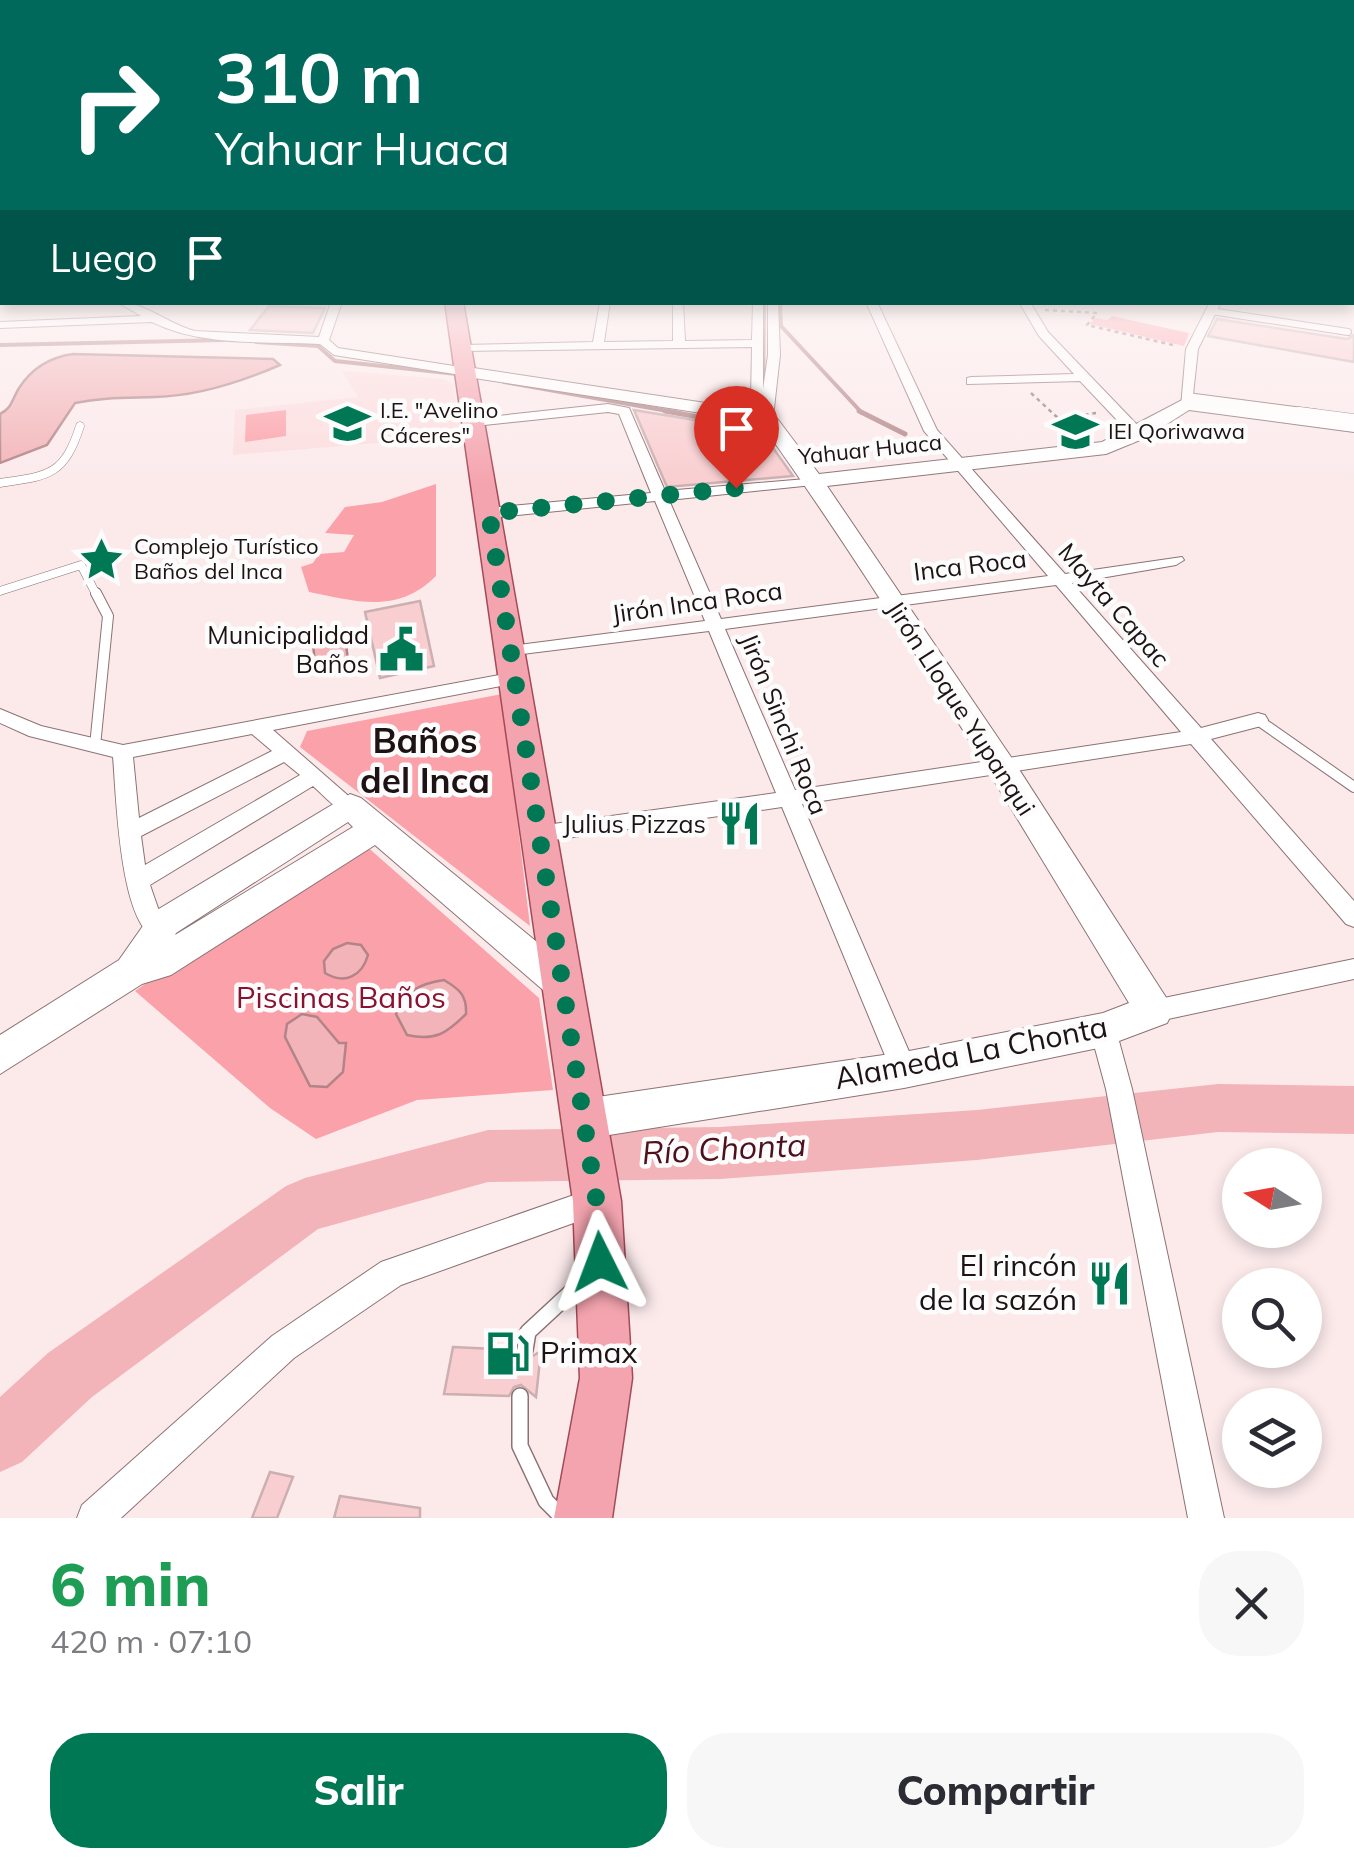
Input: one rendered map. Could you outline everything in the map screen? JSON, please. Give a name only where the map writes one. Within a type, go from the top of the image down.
[{"type":"main road","points":[[462,341],[596,1200],[606,1378],[583,1518]]},
{"type":"street","points":[[323,341],[346,355],[761,416]]},
{"type":"street","points":[[598,346],[599,341]]},
{"type":"street","points":[[761,416],[774,341]]},
{"type":"street","name":"Mayta Capac","points":[[888,341],[931,431],[1354,918]]},
{"type":"street","points":[[1049,341],[1138,434]]},
{"type":"street","points":[[1196,341],[1186,400],[1354,426]]},
{"type":"street","points":[[463,348],[758,343],[761,416]]},
{"type":"street","points":[[971,382],[1080,377]]},
{"type":"street","name":"Yahuar Huaca","points":[[489,513],[1106,448],[1138,434],[1186,400]]},
{"type":"street","name":"Jirón Sinchi Roca","points":[[475,422],[608,408],[624,411],[904,1070]]},
{"type":"street","name":"Jirón Lloque Yupanqui","points":[[761,416],[813,481],[1002,768],[1154,1011]]},
{"type":"street","name":"Inca Roca","points":[[889,600],[1059,580],[1176,560]]},
{"type":"street","name":"Jirón Inca Roca","points":[[123,752],[256,727],[513,665],[717,626],[889,600]]},
{"type":"street","points":[[0,715],[23,728],[123,752],[139,880],[148,918],[159,930]]},
{"type":"street","points":[[539,834],[1002,768],[1196,736],[1258,720]]},
{"type":"street","points":[[256,727],[563,985]]},
{"type":"street","points":[[131,832],[286,752]]},
{"type":"street","points":[[139,880],[316,776]]},
{"type":"street","points":[[132,971],[159,930],[172,918],[363,817]]},
{"type":"street","points":[[0,1056],[132,971],[158,964],[363,817]]},
{"type":"street","name":"Alameda La Chonta","points":[[584,1122],[904,1070],[1102,1030],[1154,1011],[1354,968]]},
{"type":"street","points":[[1102,1030],[1119,1089],[1206,1518]]},
{"type":"street","points":[[95,1518],[123,1503],[282,1347],[392,1272],[596,1200]]},
{"type":"lane","points":[[1186,400],[1354,418]]},
{"type":"lane","points":[[0,483],[49,476],[71,458],[80,426]]},
{"type":"lane","points":[[0,591],[81,565],[108,616],[94,746]]},
{"type":"lane","points":[[1258,720],[1354,788]]},
{"type":"lane","points":[[525,1350],[528,1332],[600,1262]]},
{"type":"lane","points":[[520,1396],[520,1446],[546,1502],[563,1518]]},
{"type":"path","points":[[1156,341],[1192,349]]},
{"type":"path","points":[[1016,380],[1060,419],[1112,410]]},
{"type":"shaded area","points":[[73,354],[273,359],[280,365],[187,394],[75,403],[47,445],[0,463],[0,414],[36,369]]},
{"type":"shaded area","name":"I.E. \"Avelino Cáceres\"","points":[[342,371],[444,379],[453,384],[462,436],[233,455],[235,410],[358,397]]},
{"type":"shaded area","points":[[344,628],[349,668],[316,674],[312,634]]},
{"type":"shaded area","points":[[347,943],[361,945],[368,955],[362,968],[346,978],[325,973],[324,961],[333,949]]},
{"type":"shaded area","points":[[444,980],[461,993],[466,1014],[439,1034],[407,1035],[396,1014],[405,999],[421,986]]},
{"type":"shaded area","points":[[302,1014],[317,1017],[339,1043],[346,1043],[343,1072],[327,1087],[310,1086],[285,1037],[287,1024]]},
{"type":"green space","points":[[286,410],[286,436],[245,442],[246,415]]},
{"type":"green space","points":[[436,484],[436,576],[422,588],[407,596],[377,602],[309,592],[301,567],[313,563],[319,554],[344,552],[354,535],[325,533],[345,507],[382,502]]},
{"type":"green space","points":[[502,694],[530,926],[300,747],[307,731]]},
{"type":"green space","name":"Piscinas Baños","points":[[356,837],[539,998],[553,1090],[417,1100],[316,1139],[270,1108],[135,991]]},
{"type":"building","points":[[1235,341],[1354,341],[1354,362]]},
{"type":"building","points":[[634,410],[761,431],[793,476],[667,487]]},
{"type":"building","name":"Municipalidad Baños","points":[[420,601],[434,666],[380,678],[365,612]]},
{"type":"building","points":[[453,1347],[514,1350],[517,1358],[524,1361],[541,1351],[536,1397],[521,1385],[514,1387],[509,1396],[444,1394]]},
{"type":"building","points":[[270,1472],[293,1477],[277,1518],[252,1518]]},
{"type":"building","points":[[340,1496],[420,1508],[420,1518],[334,1518]]},
{"type":"waterway","points":[[0,345],[186,341]]},
{"type":"waterway","points":[[763,396],[764,341]]},
{"type":"waterway","points":[[795,341],[861,412]]},
{"type":"waterway","points":[[256,342],[318,346],[335,361],[457,374]]},
{"type":"waterway","points":[[504,382],[679,413]]},
{"type":"waterway","points":[[665,411],[761,428],[761,420]]},
{"type":"waterway","points":[[861,412],[905,434]]},
{"type":"waterway","name":"Río Chonta","points":[[0,1440],[70,1375],[305,1205],[488,1156],[720,1153],[977,1135],[1218,1108],[1354,1110]]},
{"type":"place","name":"I.E. \"Avelino Cáceres\"","points":[[347,423]]},
{"type":"place","name":"IEI Qoriwawa","points":[[1075,431]]},
{"type":"place","name":"Complejo Turístico Baños del Inca","points":[[101,559]]},
{"type":"place","name":"Municipalidad Baños","points":[[402,649]]},
{"type":"place","name":"Julius Pizzas","points":[[739,824]]},
{"type":"place","name":"El rincón de la sazón","points":[[1110,1283]]},
{"type":"place","name":"Primax","points":[[507,1353]]},
{"type":"district","name":"Baños del Inca","points":[[425,761]]},
{"type":"route","points":[[600,1262],[596,1198],[489,513],[736,488]]}]
